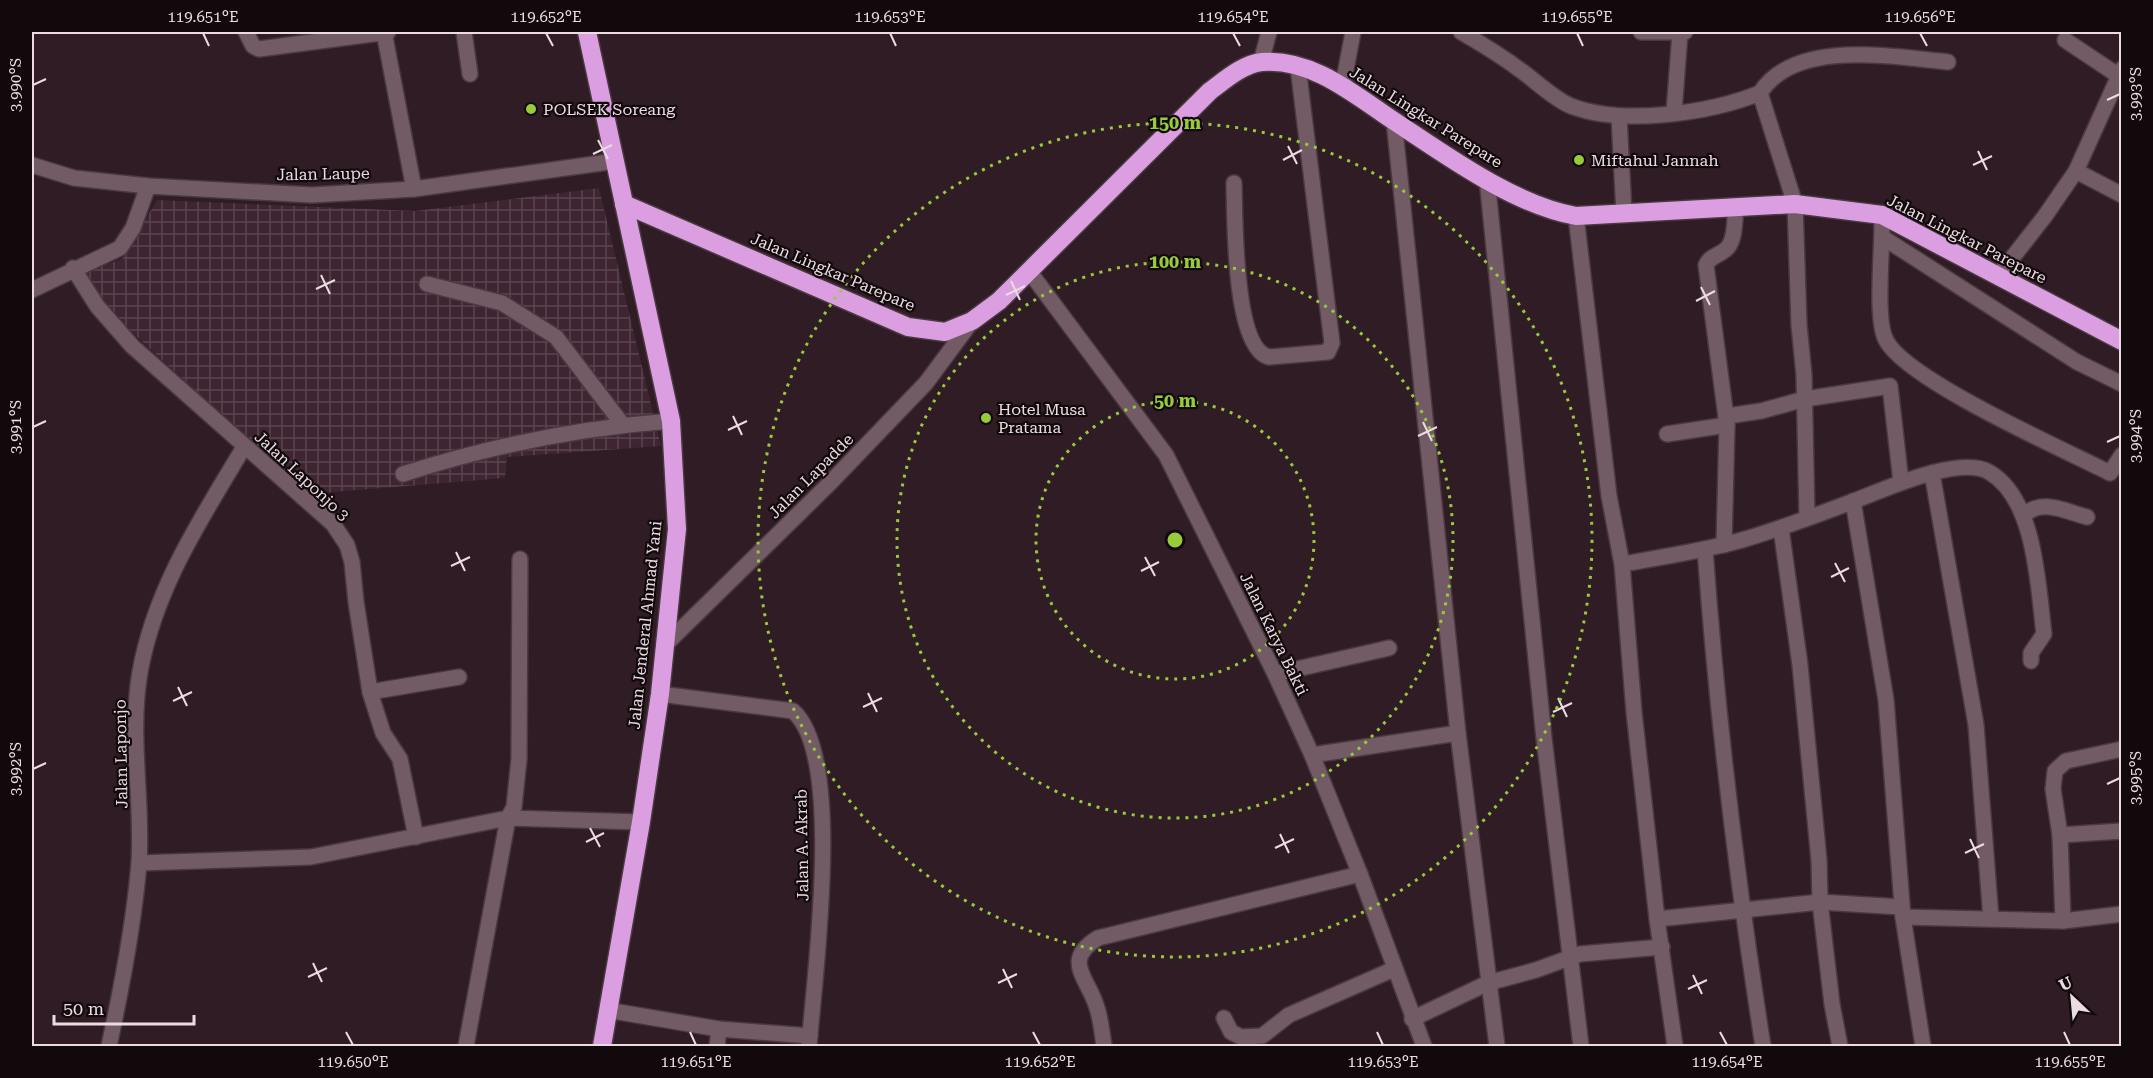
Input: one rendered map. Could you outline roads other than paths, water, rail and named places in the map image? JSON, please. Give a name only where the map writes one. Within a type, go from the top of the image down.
[{"type":"highway","name":"Jalan Jenderal Ahmad Yani","points":[[587,32],[671,422],[677,529],[660,694],[641,822],[602,1047]]},
{"type":"highway","name":"Jalan Lingkar Parepare","points":[[624,204],[908,327],[945,332],[972,321],[999,301],[1210,91],[1235,72],[1261,62],[1298,67],[1343,84],[1394,121],[1487,179],[1553,212],[1576,216],[1795,204],[1882,215],[2121,341]]},
{"type":"street","points":[[246,32],[253,46],[259,49],[385,32],[414,189]]},
{"type":"street","points":[[464,32],[470,74]]},
{"type":"street","points":[[1261,62],[1269,32]]},
{"type":"street","points":[[1343,84],[1353,32]]},
{"type":"street","points":[[1461,32],[1505,58],[1570,105],[1598,114],[1618,116],[1718,108],[1760,93],[1769,81],[1813,58],[1858,54],[1948,62]]},
{"type":"street","points":[[1641,32],[1683,32],[1674,112]]},
{"type":"street","points":[[1998,276],[2045,216],[2076,171],[2120,74],[2065,40]]},
{"type":"street","points":[[1234,183],[1238,267],[1247,328],[1256,348],[1269,357],[1328,352],[1332,343],[1298,67]]},
{"type":"street","points":[[1760,93],[1795,204],[1795,261],[1805,399],[1808,518]]},
{"type":"street","points":[[1618,116],[1624,214]]},
{"type":"street","points":[[1394,121],[1458,734],[1497,1047]]},
{"type":"street","name":"Jalan Laupe","points":[[32,165],[74,178],[148,186],[312,195],[414,189],[616,161]]},
{"type":"street","points":[[2076,171],[2121,195]]},
{"type":"street","points":[[1487,179],[1569,958],[1581,1047]]},
{"type":"street","points":[[32,290],[73,268],[120,248],[133,228],[148,186]]},
{"type":"street","points":[[1724,545],[1727,421],[1706,265],[1708,260],[1726,250],[1731,243],[1736,208]]},
{"type":"street","points":[[1882,215],[1881,303],[1885,338],[1908,364],[2018,429],[2116,476],[2121,455]]},
{"type":"street","points":[[1576,216],[1609,496],[1622,564],[1634,712],[1657,919],[1675,1047]]},
{"type":"street","points":[[1882,237],[2077,362],[2121,384]]},
{"type":"street","name":"Jalan Laponjo 3","points":[[73,268],[97,306],[132,346],[333,524],[347,545],[352,562],[370,692],[383,733],[400,759],[416,837]]},
{"type":"street","name":"Jalan Karya Bakti","points":[[1029,271],[1166,455],[1275,674],[1312,755],[1360,874],[1424,1047]]},
{"type":"street","points":[[426,284],[502,303],[556,337],[623,425]]},
{"type":"street","name":"Jalan Lapadde","points":[[664,645],[830,483],[926,383],[972,321]]},
{"type":"street","points":[[1667,434],[1727,421],[1805,399],[1890,386],[1901,482]]},
{"type":"street","points":[[403,474],[503,444],[623,425],[671,422]]},
{"type":"street","name":"Jalan Laponjo","points":[[109,1047],[122,989],[139,863],[140,801],[136,715],[140,673],[152,624],[170,575],[244,447]]},
{"type":"street","points":[[1622,564],[1724,545],[1781,528],[1901,482],[1932,473],[1971,468],[1988,471],[2001,482],[2023,516],[2036,564],[2044,634],[2031,653],[2031,661]]},
{"type":"street","points":[[1932,473],[1976,725],[1991,919]]},
{"type":"street","points":[[1854,501],[1886,700],[1902,912],[1923,1047]]},
{"type":"street","points":[[2023,516],[2032,507],[2043,505],[2087,517]]},
{"type":"street","points":[[1781,528],[1801,675],[1819,860],[1820,902],[1840,1047]]},
{"type":"street","points":[[1705,549],[1714,678],[1742,910],[1763,1047]]},
{"type":"street","points":[[466,1047],[508,818],[514,807],[519,759],[520,559]]},
{"type":"street","points":[[1275,674],[1389,648]]},
{"type":"street","points":[[370,692],[459,677]]},
{"type":"street","name":"Jalan A. Akrab","points":[[660,694],[793,711],[807,728],[820,791],[822,918],[810,1041]]},
{"type":"street","points":[[1312,755],[1458,734]]},
{"type":"street","points":[[2063,921],[2061,835],[2054,789],[2058,766],[2066,761],[2121,749]]},
{"type":"street","points":[[139,863],[311,857],[508,818],[641,822]]},
{"type":"street","points":[[2061,835],[2121,831]]},
{"type":"street","points":[[1104,1047],[1096,1004],[1080,972],[1079,956],[1087,945],[1098,938],[1360,874]]},
{"type":"street","points":[[1657,919],[1820,902],[1902,912],[1991,919],[2063,921],[2121,914]]},
{"type":"street","points":[[1412,1019],[1488,983],[1544,968],[1569,958],[1588,953],[1662,947]]},
{"type":"street","points":[[1224,1018],[1231,1032],[1241,1037],[1262,1036],[1289,1016],[1394,969]]},
{"type":"street","points":[[607,1010],[719,1029],[810,1041]]},
{"type":"street","points":[[717,1047],[719,1029]]},
{"type":"place","name":"POLSEK Soreang","points":[[531,109]]},
{"type":"place","name":"Miftahul Jannah","points":[[1579,160]]},
{"type":"place","name":"Hotel Musa Pratama","points":[[986,418]]}]
